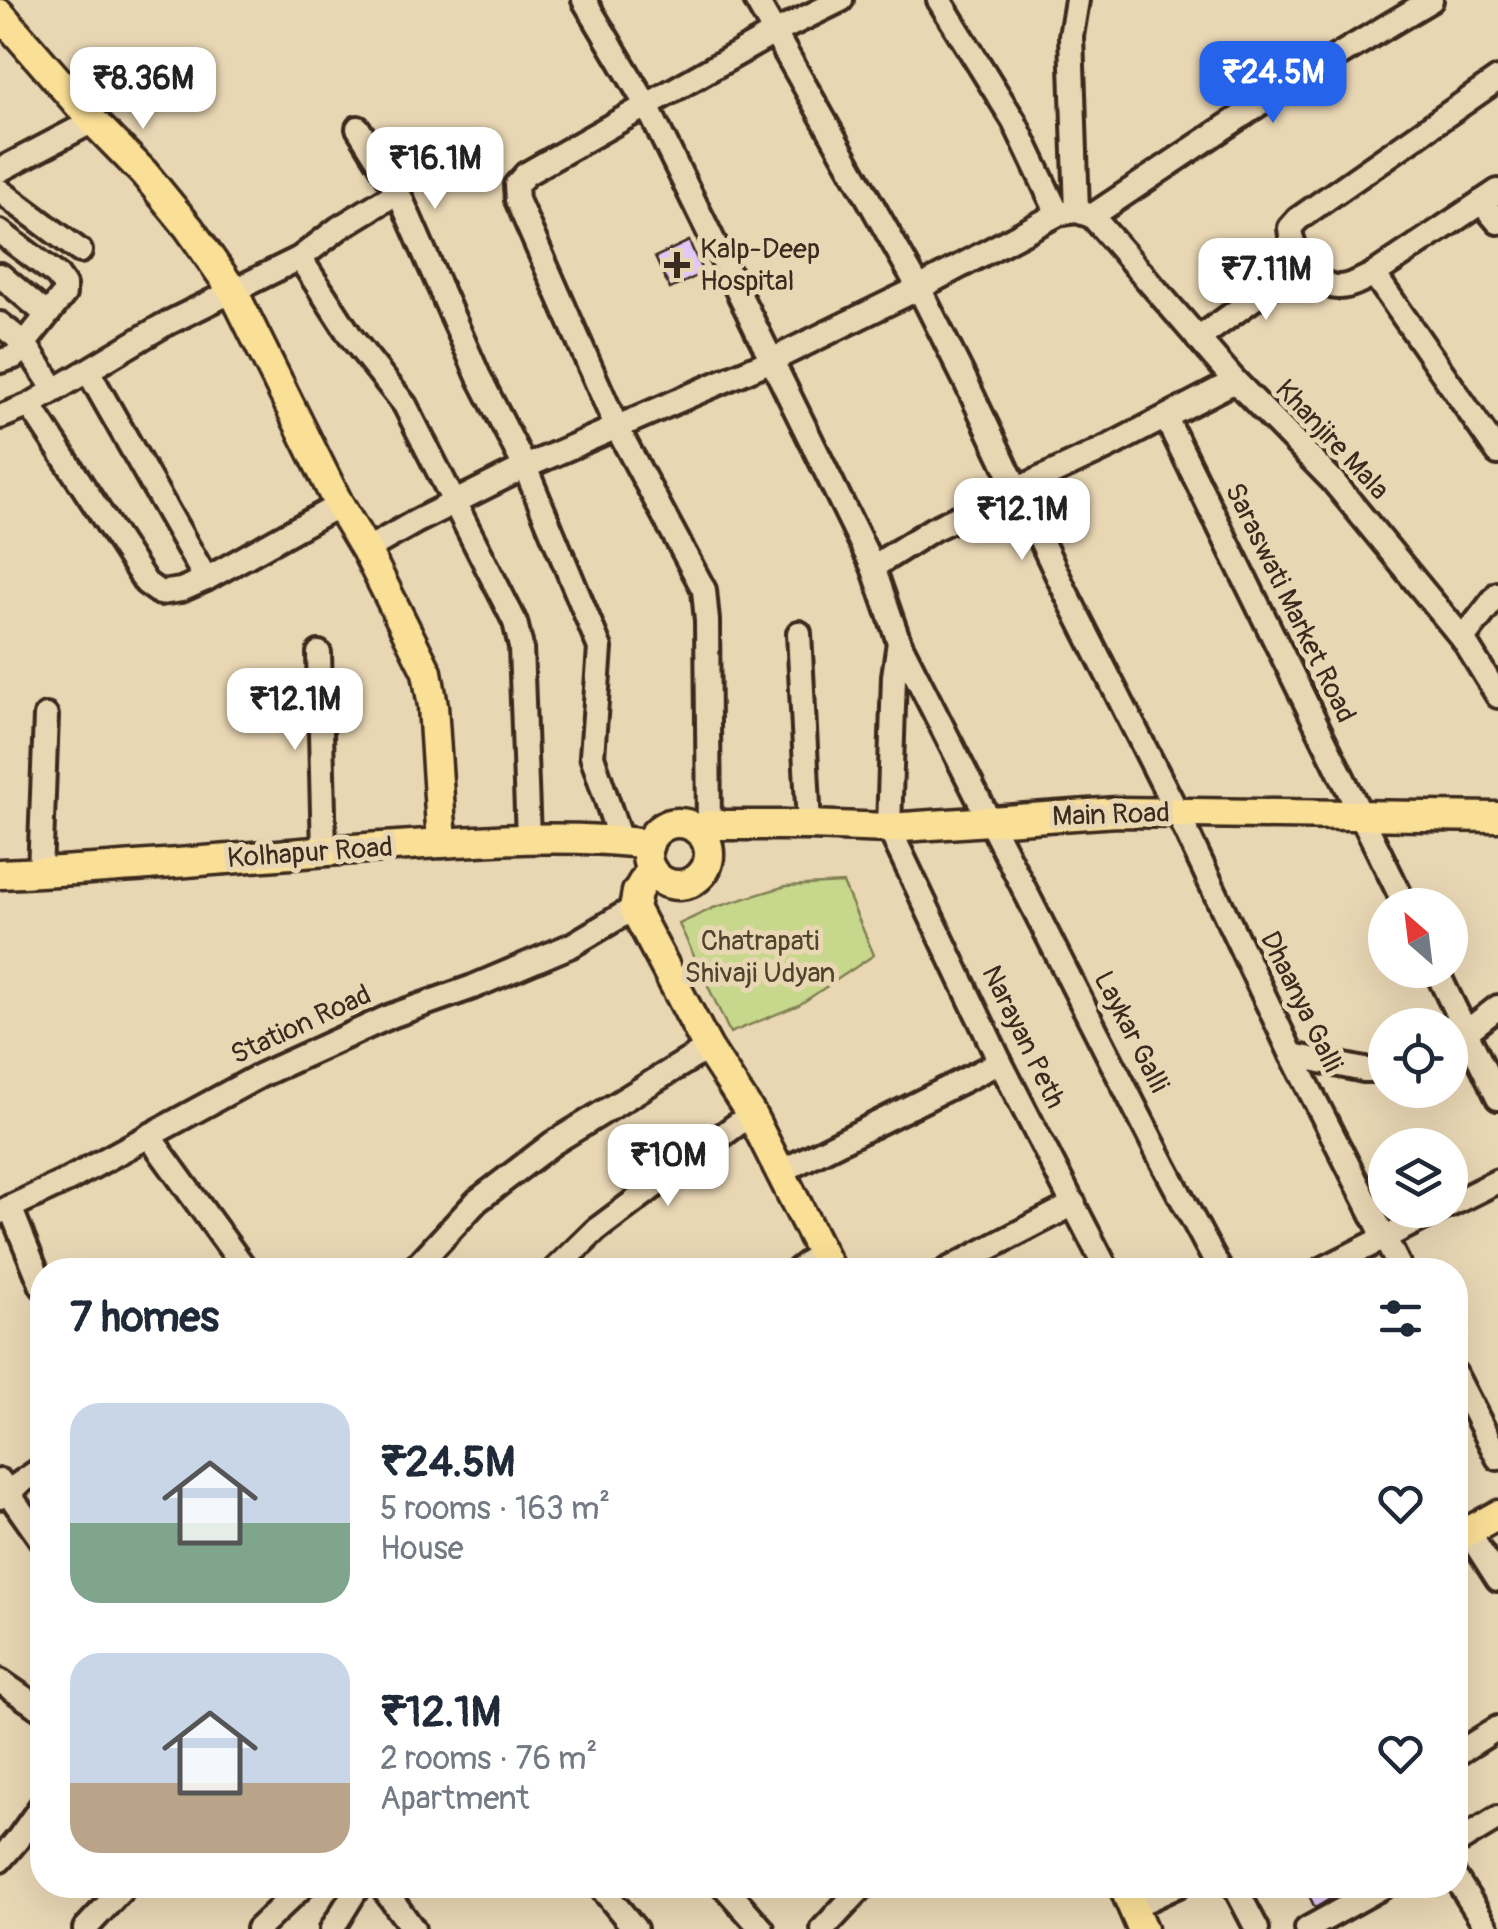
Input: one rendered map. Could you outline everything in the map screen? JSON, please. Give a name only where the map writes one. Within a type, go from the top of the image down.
[{"type":"main road","points":[[0,10],[189,228],[234,291],[427,672],[434,706],[442,843]]},
{"type":"main road","name":"Main Road","points":[[710,827],[808,824],[889,828],[1117,812],[1498,817]]},
{"type":"main road","points":[[650,856],[656,876],[672,884],[681,885],[698,877],[708,854],[710,827],[674,823],[660,829],[650,856],[637,892],[634,908],[708,1048],[752,1114],[824,1258]]},
{"type":"main road","name":"Kolhapur Road","points":[[0,874],[528,840],[620,840],[650,856]]},
{"type":"main road","points":[[1468,1532],[1498,1515]]},
{"type":"street","points":[[0,10],[11,0]]},
{"type":"street","name":"Laykar Galli","points":[[584,0],[647,106],[873,566],[899,642],[1214,1258]]},
{"type":"street","name":"Dhaanya Galli","points":[[756,0],[918,288],[964,378],[1016,491],[1178,812],[1292,1055],[1395,1258]]},
{"type":"street","points":[[710,827],[704,590],[616,426],[517,200],[516,185],[526,174],[774,32],[841,0]]},
{"type":"street","name":"Khanjire Mala","points":[[938,0],[1076,214],[1332,480],[1463,639],[1498,696]]},
{"type":"street","points":[[1076,0],[1071,36],[1076,214]]},
{"type":"street","points":[[366,550],[525,467],[772,360],[1076,214],[1431,0]]},
{"type":"street","points":[[1498,79],[1298,219],[1290,228],[1290,239],[1303,264],[1322,282],[1335,287],[1374,274],[1490,196],[1498,222]]},
{"type":"street","points":[[0,170],[93,121]]},
{"type":"street","points":[[358,128],[398,192],[478,376],[525,467],[600,648],[592,756],[620,840]]},
{"type":"street","points":[[0,191],[80,251]]},
{"type":"street","points":[[0,417],[30,405],[162,326],[300,258],[398,192]]},
{"type":"street","points":[[0,232],[58,275],[64,285],[64,294],[14,357],[0,361]]},
{"type":"street","points":[[300,258],[351,337],[405,405],[516,622],[521,646],[528,840]]},
{"type":"street","points":[[1198,339],[1303,264]]},
{"type":"street","points":[[1374,274],[1498,453]]},
{"type":"street","points":[[0,275],[46,314]]},
{"type":"street","points":[[0,324],[24,344],[55,390]]},
{"type":"street","points":[[88,371],[206,579]]},
{"type":"street","points":[[873,566],[934,529],[1236,382]]},
{"type":"street","points":[[30,405],[146,584],[160,593],[181,590],[206,579],[340,505]]},
{"type":"street","name":"Saraswati Market Road","points":[[1166,418],[1397,888]]},
{"type":"street","points":[[1463,639],[1498,594]]},
{"type":"street","points":[[799,633],[808,824]]},
{"type":"street","points":[[889,828],[894,676],[899,642]]},
{"type":"street","points":[[319,654],[324,852]]},
{"type":"street","points":[[40,873],[46,716]]},
{"type":"street","name":"Narayan Peth","points":[[889,828],[1000,1062],[1101,1258]]},
{"type":"street","name":"Station Road","points":[[5,1210],[261,1075],[391,1016],[572,945],[634,908]]},
{"type":"street","points":[[1468,1030],[1498,1007]]},
{"type":"street","points":[[423,1258],[477,1202],[553,1143],[708,1048]]},
{"type":"street","points":[[1468,1052],[1498,1098]]},
{"type":"street","points":[[1292,1055],[1368,1070]]},
{"type":"street","points":[[780,1172],[1000,1062]]},
{"type":"street","points":[[567,1258],[596,1230],[752,1114]]},
{"type":"street","points":[[149,1136],[237,1258]]},
{"type":"street","points":[[1468,1196],[1498,1181]]},
{"type":"street","points":[[970,1258],[1074,1204]]},
{"type":"street","points":[[5,1210],[30,1261]]},
{"type":"street","points":[[1344,1258],[1402,1228]]},
{"type":"street","points":[[1468,1399],[1498,1458]]},
{"type":"street","points":[[30,1475],[3,1490],[30,1525]]},
{"type":"street","points":[[1468,1543],[1498,1579]]},
{"type":"street","points":[[0,1681],[30,1702]]},
{"type":"street","points":[[1468,1748],[1498,1728]]},
{"type":"street","points":[[0,1860],[9,1833],[30,1815]]},
{"type":"street","points":[[1468,1836],[1498,1818]]},
{"type":"street","points":[[85,1929],[114,1898]]},
{"type":"street","points":[[258,1929],[290,1898]]},
{"type":"street","points":[[332,1929],[352,1898]]},
{"type":"street","points":[[391,1898],[414,1929]]},
{"type":"street","points":[[610,1898],[635,1929]]},
{"type":"street","points":[[735,1898],[762,1929]]},
{"type":"street","points":[[823,1929],[852,1898]]},
{"type":"street","points":[[1241,1898],[1257,1929]]},
{"type":"street","points":[[1306,1929],[1346,1898]]},
{"type":"street","points":[[1468,1898],[1488,1929]]},
{"type":"green space","name":"Chatrapati Shivaji Udyan","points":[[843,883],[874,955],[799,1005],[730,1033],[679,924],[713,908],[786,886]]},
{"type":"building","points":[[689,241],[703,273],[670,289],[655,257]]},
{"type":"building","points":[[1310,1898],[1332,1898],[1315,1908]]},
{"type":"place","name":"Kalp-Deep Hospital","points":[[677,265]]}]
